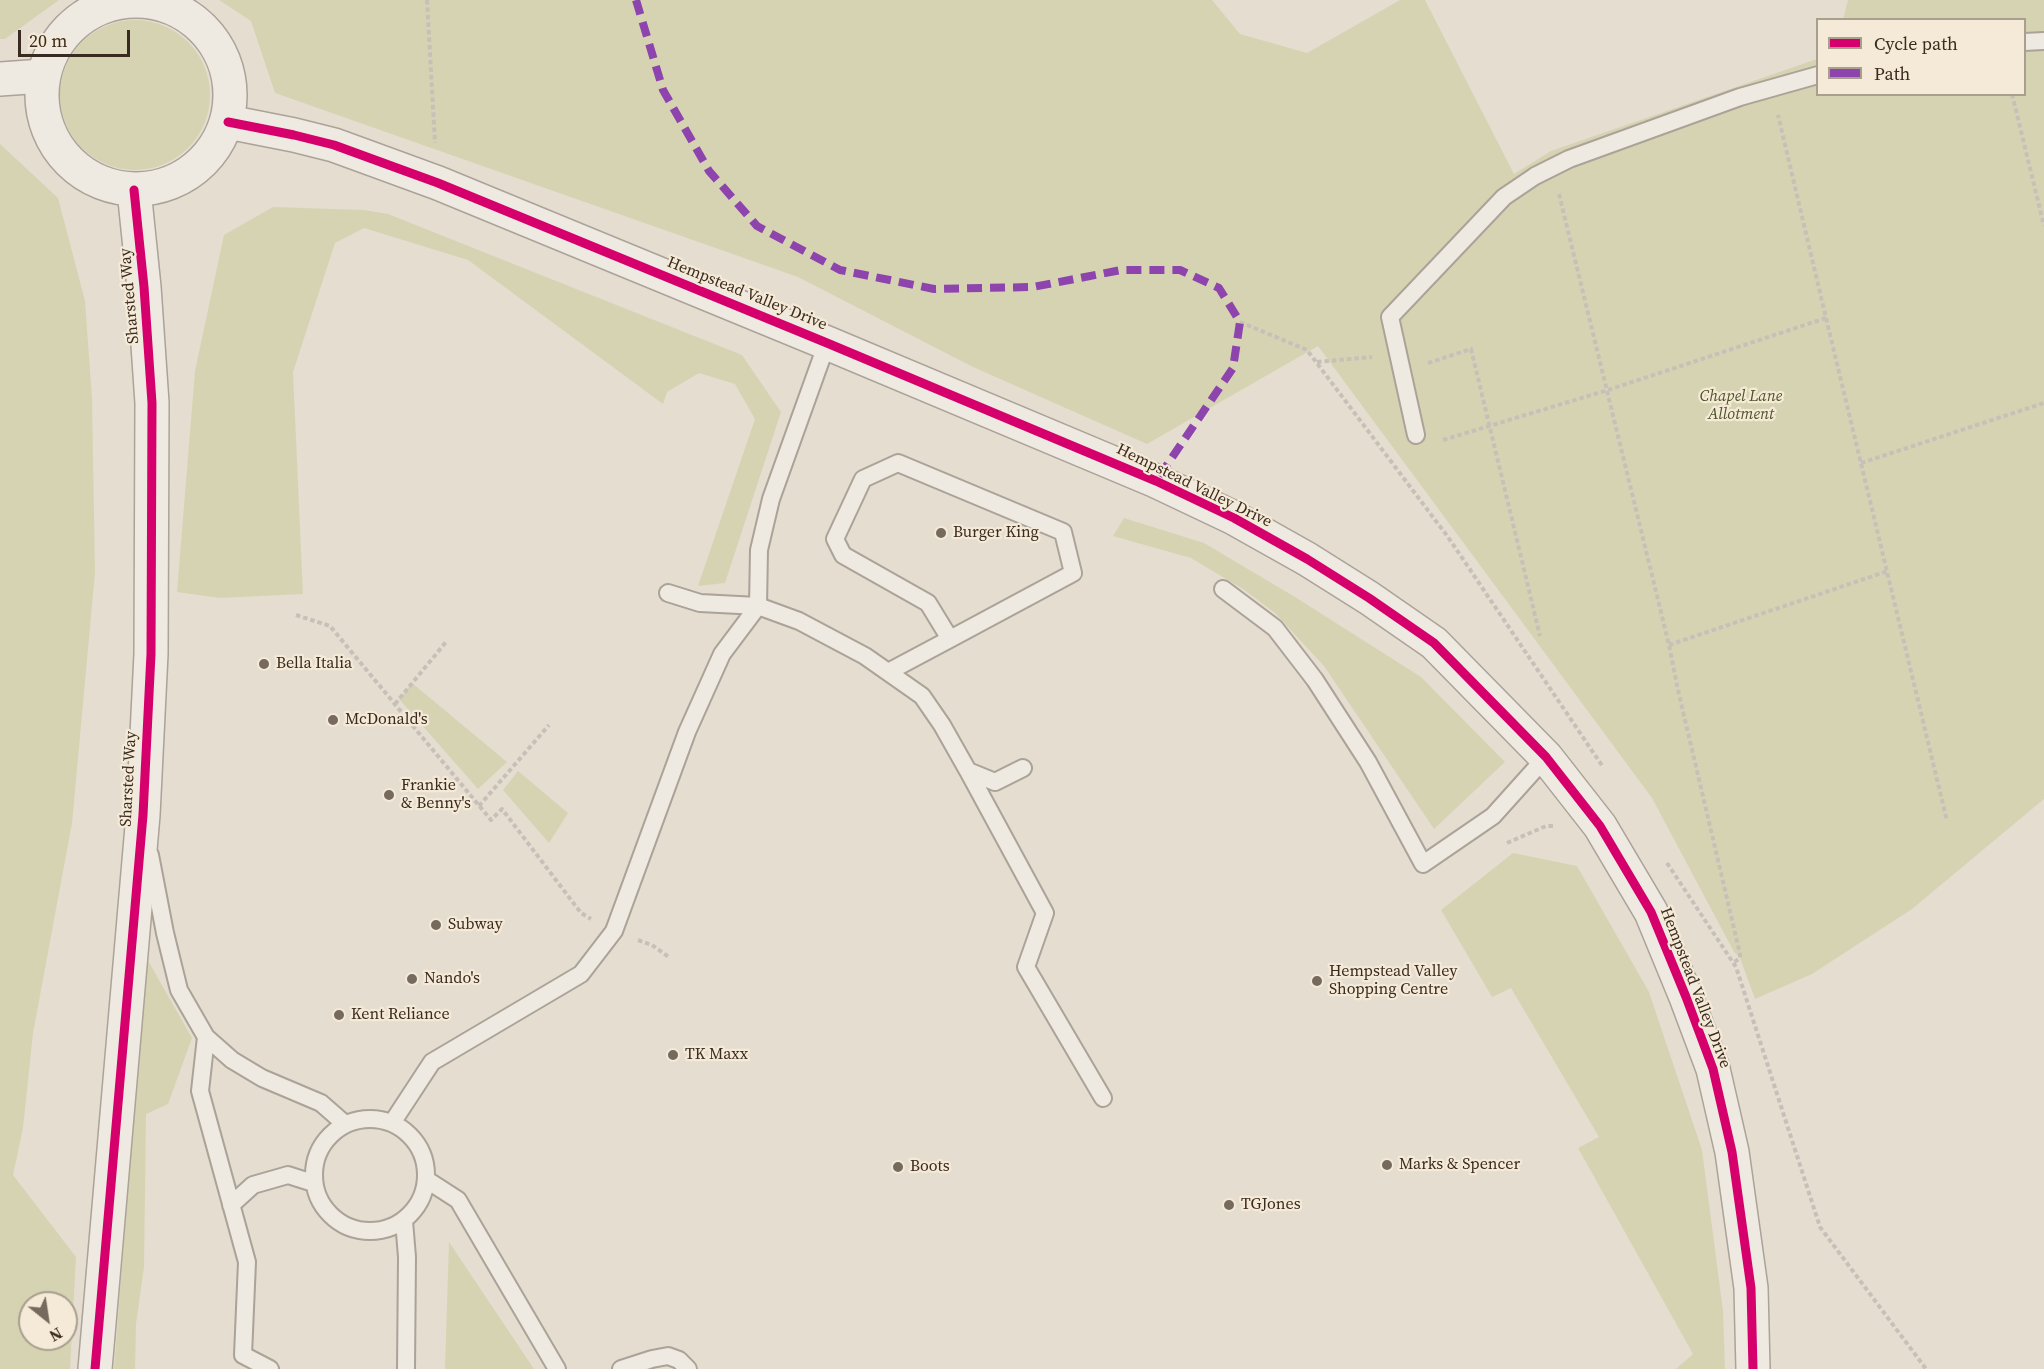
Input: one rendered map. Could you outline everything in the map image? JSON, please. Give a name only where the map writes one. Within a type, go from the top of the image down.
[{"type":"street","points":[[134,0],[167,5],[191,16],[214,40],[228,70],[228,123],[216,147],[201,166],[174,183],[134,190],[98,182],[71,165],[58,149],[44,119],[43,76],[55,45],[68,29],[84,16],[115,3],[134,0]]},
{"type":"street","points":[[0,79],[43,76]]},
{"type":"street","name":"Hempstead Valley Drive","points":[[228,123],[285,133],[334,146],[438,183],[1156,481],[1234,518],[1307,559],[1434,643],[1546,757],[1600,826],[1651,912],[1713,1069],[1731,1152],[1751,1288],[1753,1369]]},
{"type":"street","name":"Sharsted Way","points":[[95,1369],[143,815],[151,654],[153,438],[148,337],[134,190]]},
{"type":"lane","points":[[2026,42],[2044,41]]},
{"type":"lane","points":[[1416,435],[1390,317],[1504,197],[1535,176],[1569,159],[1740,97],[1816,76]]},
{"type":"lane","points":[[392,1123],[432,1062],[581,974],[614,931],[687,732],[722,654],[758,606],[759,550],[771,499],[827,343]]},
{"type":"lane","points":[[888,672],[950,639],[1073,573],[1063,532],[898,463],[863,479],[835,539],[843,555],[928,603],[950,639]]},
{"type":"lane","points":[[1223,589],[1275,628],[1315,680],[1368,762],[1423,864],[1493,816],[1546,757]]},
{"type":"lane","points":[[668,593],[700,603],[758,606],[799,621],[865,656],[922,696],[942,725],[1045,913],[1026,968],[1102,1098]]},
{"type":"lane","points":[[968,771],[995,782],[1023,768]]},
{"type":"lane","points":[[143,815],[165,933],[179,990],[206,1037],[232,1060],[262,1078],[321,1103],[345,1124]]},
{"type":"lane","points":[[206,1037],[200,1091],[247,1262],[243,1355],[270,1369]]},
{"type":"lane","points":[[364,1118],[380,1119],[399,1125],[413,1137],[423,1154],[427,1180],[417,1207],[404,1221],[394,1227],[374,1232],[361,1231],[339,1223],[322,1205],[314,1183],[316,1155],[326,1138],[345,1124],[364,1118]]},
{"type":"lane","points":[[231,1205],[253,1185],[288,1175],[314,1183]]},
{"type":"lane","points":[[427,1180],[458,1200],[557,1369]]},
{"type":"lane","points":[[404,1221],[407,1257],[406,1369]]},
{"type":"lane","points":[[621,1369],[668,1356],[679,1360],[688,1369]]},
{"type":"path","points":[[427,0],[438,183]]},
{"type":"path","points":[[1772,88],[1947,821]]},
{"type":"path","points":[[2012,96],[2044,226]]},
{"type":"path","points":[[1553,167],[1669,645],[1680,702],[1740,954],[1740,958],[1733,963]]},
{"type":"path","points":[[1416,435],[1439,427],[1441,441],[1491,427],[1826,318]]},
{"type":"path","points":[[1402,372],[1471,349],[1540,636]]},
{"type":"path","points":[[1316,363],[1371,357],[1397,351]]},
{"type":"path","points":[[1861,463],[2044,403]]},
{"type":"path","points":[[1669,645],[1888,571]]},
{"type":"path","points":[[296,615],[330,626],[491,820],[502,809],[581,913],[614,931],[652,945],[670,958]]},
{"type":"path","points":[[395,704],[446,642]]},
{"type":"path","points":[[479,806],[549,725]]},
{"type":"path","points":[[1503,845],[1546,826],[1600,826]]},
{"type":"green space","points":[[0,0],[59,0],[5,39],[0,39]]},
{"type":"green space","name":"Chapel Lane Allotment","points":[[219,0],[1212,0],[1240,34],[1307,53],[1400,0],[1425,0],[1514,174],[1551,151],[1816,59],[1816,96],[2026,96],[2026,18],[1843,18],[1848,0],[2044,0],[2044,799],[1912,909],[1812,974],[1755,999],[1740,958],[1734,952],[1652,798],[1318,346],[1147,444],[973,367],[798,277],[275,93],[251,21]]},
{"type":"green space","points":[[135,20],[164,26],[188,42],[204,66],[210,95],[204,124],[188,148],[164,164],[135,170],[106,164],[82,148],[66,124],[60,95],[66,66],[82,42],[106,26]]},
{"type":"green space","points":[[0,144],[58,198],[85,301],[92,398],[95,573],[72,823],[33,1033],[23,1128],[13,1175],[76,1257],[74,1291],[18,1291],[18,1351],[71,1351],[70,1369],[0,1369]]},
{"type":"green space","points":[[273,207],[364,210],[388,214],[742,355],[781,412],[725,583],[698,586],[755,419],[735,384],[699,373],[667,392],[663,404],[468,260],[364,228],[335,243],[293,372],[303,594],[220,598],[177,592],[195,371],[224,235]]},
{"type":"green space","points":[[1124,518],[1204,543],[1295,597],[1421,677],[1505,762],[1434,829],[1324,666],[1275,613],[1243,589],[1191,558],[1113,536]]},
{"type":"green space","points":[[412,683],[507,762],[478,789],[399,699]]},
{"type":"green space","points":[[518,771],[568,813],[549,843],[503,790]]},
{"type":"green space","points":[[1513,853],[1577,866],[1649,992],[1702,1150],[1723,1311],[1725,1369],[1676,1369],[1693,1354],[1578,1148],[1599,1137],[1511,988],[1492,997],[1441,910]]},
{"type":"green space","points":[[146,957],[192,1038],[168,1104],[146,1114],[144,1267],[136,1324],[135,1369],[114,1369]]},
{"type":"green space","points":[[449,1242],[534,1369],[445,1369]]},
{"type":"marked path","points":[[636,0],[663,90],[709,171],[757,226],[840,270],[934,289],[1033,287],[1121,270],[1180,270],[1219,288],[1240,322],[1233,368],[1156,481]]},
{"type":"cycle path","points":[[228,122],[334,145],[438,183],[1156,481],[1234,518],[1307,559],[1434,643],[1546,757],[1600,826],[1651,912],[1713,1069],[1732,1152],[1751,1288],[1753,1369]]},
{"type":"cycle path","points":[[95,1369],[143,815],[151,654],[152,403],[134,190]]},
{"type":"place","name":"Burger King","points":[[941,533]]},
{"type":"place","name":"Bella Italia","points":[[264,664]]},
{"type":"place","name":"McDonald's","points":[[333,720]]},
{"type":"place","name":"Frankie & Benny's","points":[[389,795]]},
{"type":"place","name":"Subway","points":[[436,925]]},
{"type":"place","name":"Nando's","points":[[412,979]]},
{"type":"place","name":"Hempstead Valley Shopping Centre","points":[[1317,981]]},
{"type":"place","name":"Kent Reliance","points":[[339,1015]]},
{"type":"place","name":"TK Maxx","points":[[673,1055]]},
{"type":"place","name":"Marks & Spencer","points":[[1387,1165]]},
{"type":"place","name":"Boots","points":[[898,1167]]},
{"type":"place","name":"TGJones","points":[[1229,1205]]}]
